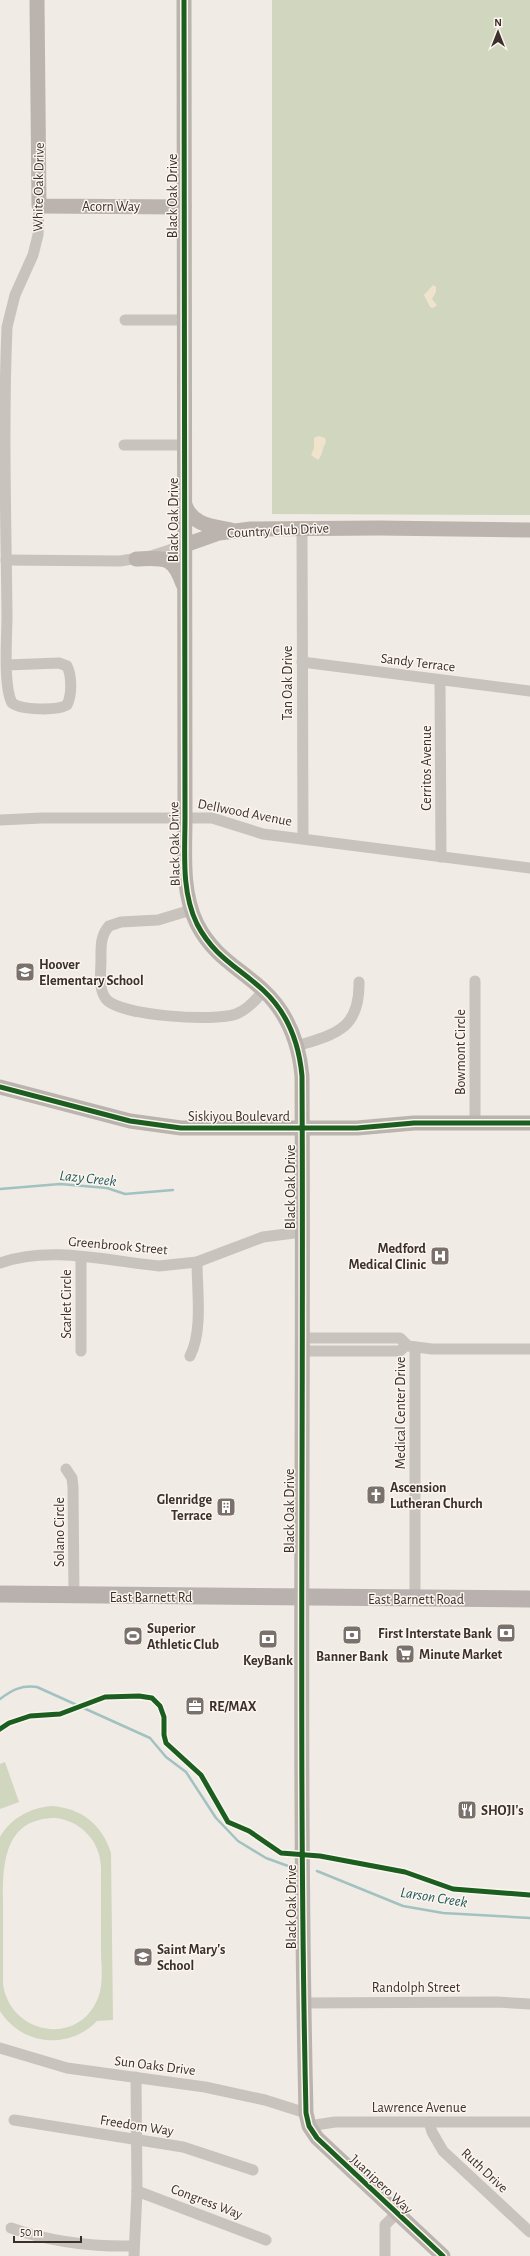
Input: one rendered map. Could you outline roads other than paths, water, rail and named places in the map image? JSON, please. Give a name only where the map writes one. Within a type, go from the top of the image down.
[{"type":"main road","name":"East Barnett Rd","points":[[0,1594],[302,1598]]},
{"type":"main road","name":"East Barnett Road","points":[[302,1598],[530,1599]]},
{"type":"street","name":"White Oak Drive","points":[[7,665],[59,663],[67,666],[70,674],[70,697],[67,705],[59,708],[21,708],[12,703],[8,692],[7,665],[6,560],[7,327],[15,295],[33,255],[38,234],[37,0]]},
{"type":"street","name":"Black Oak Drive","points":[[184,0],[185,875],[191,910],[202,934],[220,957],[263,991],[286,1020],[297,1046],[302,1076],[303,2003],[307,2120]]},
{"type":"street","name":"Acorn Way","points":[[39,206],[184,207]]},
{"type":"street","points":[[125,320],[184,320]]},
{"type":"street","points":[[124,445],[185,446]]},
{"type":"street","points":[[185,505],[188,514],[198,521],[234,530]]},
{"type":"street","name":"Country Club Drive","points":[[6,560],[136,559],[234,530],[302,528],[530,530]]},
{"type":"street","name":"Tan Oak Drive","points":[[302,528],[303,838]]},
{"type":"street","points":[[136,559],[160,559],[169,561],[178,571],[185,592]]},
{"type":"street","name":"Sandy Terrace","points":[[302,662],[530,691]]},
{"type":"street","name":"Cerritos Avenue","points":[[440,680],[441,857]]},
{"type":"street","name":"Dellwood Avenue","points":[[0,820],[42,818],[212,818],[263,834],[530,868]]},
{"type":"street","points":[[191,910],[158,920],[121,922],[109,926],[101,941],[101,989],[107,1000],[112,1004],[145,1013],[187,1018],[217,1018],[238,1014],[246,1009],[263,991]]},
{"type":"street","name":"Bowmont Circle","points":[[475,981],[475,1123]]},
{"type":"street","points":[[297,1046],[331,1036],[350,1022],[355,1012],[359,997],[358,982]]},
{"type":"street","name":"Siskiyou Boulevard","points":[[0,1087],[152,1125],[182,1128],[356,1128],[414,1123],[530,1123]]},
{"type":"street","name":"Greenbrook Street","points":[[0,1263],[18,1257],[46,1254],[159,1266],[196,1262],[263,1237],[302,1232]]},
{"type":"street","name":"Scarlet Circle","points":[[81,1258],[81,1351]]},
{"type":"street","points":[[190,1356],[195,1346],[197,1334],[196,1262]]},
{"type":"street","name":"Medical Center Drive","points":[[302,1344],[400,1338],[410,1346],[432,1349],[530,1349]]},
{"type":"street","name":"Medical Center Drive","points":[[410,1346],[415,1598]]},
{"type":"street","name":"Solano Circle","points":[[66,1469],[72,1478],[73,1487],[74,1596]]},
{"type":"street","name":"Randolph Street","points":[[303,2003],[497,2002],[530,2004]]},
{"type":"street","name":"Sun Oaks Drive","points":[[0,2048],[67,2068],[205,2087],[265,2100],[307,2120]]},
{"type":"street","points":[[11,2228],[37,2236],[88,2246],[134,2251],[137,2191],[136,2077]]},
{"type":"street","name":"Freedom Way","points":[[14,2120],[136,2141],[183,2147],[253,2170]]},
{"type":"street","name":"Lawrence Avenue","points":[[307,2120],[335,2122],[530,2122]]},
{"type":"street","name":"Juanipero Way","points":[[307,2120],[317,2138],[396,2214],[443,2256]]},
{"type":"street","name":"Ruth Drive","points":[[429,2122],[432,2132],[443,2151],[530,2232]]},
{"type":"street","name":"Congress Way","points":[[137,2191],[266,2240]]},
{"type":"street","points":[[385,2256],[385,2225],[396,2214]]},
{"type":"waterway","name":"Lazy Creek","points":[[0,1189],[60,1184],[107,1188],[125,1194],[173,1190]]},
{"type":"waterway","name":"Larson Creek","points":[[0,1699],[17,1689],[37,1687],[150,1738],[166,1757],[186,1772],[216,1818],[238,1841],[266,1858],[288,1866]]},
{"type":"waterway","name":"Larson Creek","points":[[317,1871],[403,1906],[443,1913],[530,1918]]},
{"type":"place","name":"Hoover Elementary School","points":[[25,972]]},
{"type":"place","name":"Medford Medical Clinic","points":[[440,1256]]},
{"type":"place","name":"Ascension Lutheran Church","points":[[376,1495]]},
{"type":"place","name":"Glenridge Terrace","points":[[226,1507]]},
{"type":"place","name":"First Interstate Bank","points":[[506,1633]]},
{"type":"place","name":"Banner Bank","points":[[352,1635]]},
{"type":"place","name":"Superior Athletic Club","points":[[133,1636]]},
{"type":"place","name":"KeyBank","points":[[268,1639]]},
{"type":"place","name":"Minute Market","points":[[405,1654]]},
{"type":"place","name":"RE/MAX","points":[[195,1706]]},
{"type":"place","name":"SHOJI's","points":[[467,1810]]},
{"type":"place","name":"Saint Mary's School","points":[[143,1957]]}]
